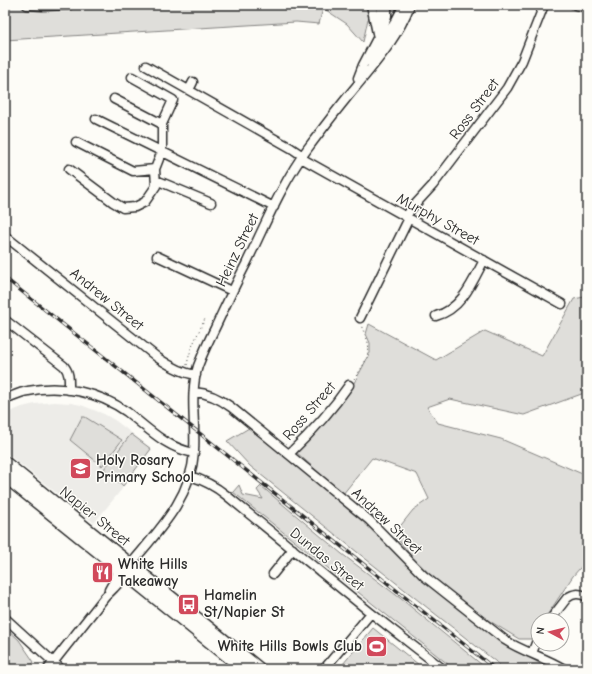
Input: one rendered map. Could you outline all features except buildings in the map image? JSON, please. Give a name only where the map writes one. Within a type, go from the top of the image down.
[{"type":"highway","name":"Napier Street","points":[[5,463],[244,669]]},
{"type":"highway","name":"Napier Street","points":[[5,476],[259,669]]},
{"type":"street","points":[[27,5],[69,5]]},
{"type":"street","points":[[371,5],[380,45]]},
{"type":"street","points":[[380,5],[380,45]]},
{"type":"street","points":[[380,45],[386,23],[387,5]]},
{"type":"street","name":"Heinz Street","points":[[346,99],[358,78],[394,24],[404,5]]},
{"type":"street","name":"Heinz Street","points":[[105,597],[114,588],[125,568],[176,508],[185,489],[190,476],[194,453],[194,392],[196,375],[204,352],[232,291],[274,207],[302,157],[363,79],[380,45],[400,28],[410,5]]},
{"type":"street","name":"Ross Street","points":[[360,318],[411,209],[433,185],[507,88],[522,61],[544,5]]},
{"type":"street","points":[[575,5],[587,8]]},
{"type":"street","name":"Murphy Street","points":[[146,66],[291,148],[302,157],[408,218],[562,304]]},
{"type":"street","points":[[69,168],[123,208],[135,207],[145,202],[156,186],[155,169],[162,151],[162,124],[173,100],[132,78]]},
{"type":"street","points":[[189,90],[193,82]]},
{"type":"street","points":[[114,99],[162,124]]},
{"type":"street","points":[[96,119],[274,207]]},
{"type":"street","points":[[76,142],[133,172],[155,169]]},
{"type":"street","points":[[156,180],[211,203]]},
{"type":"street","name":"Andrew Street","points":[[5,236],[158,358],[179,370],[196,375]]},
{"type":"street","points":[[157,256],[232,291]]},
{"type":"street","points":[[436,316],[446,312],[462,299],[484,260]]},
{"type":"street","points":[[5,320],[64,366],[69,374],[69,390]]},
{"type":"street","name":"Ross Street","points":[[289,454],[310,433],[350,385]]},
{"type":"street","points":[[5,399],[21,393],[40,389],[69,390],[93,395],[112,403],[126,412],[168,444],[181,450],[194,453]]},
{"type":"street","name":"Andrew Street","points":[[194,392],[208,395],[225,402],[369,520],[419,571],[505,640],[564,669]]},
{"type":"street","name":"Dundas Street","points":[[190,476],[218,488],[371,613],[443,669]]},
{"type":"street","points":[[273,574],[293,550]]},
{"type":"street","points":[[48,669],[105,597],[114,581],[125,568]]},
{"type":"street","points":[[556,612],[567,598],[574,594],[578,593],[587,597]]},
{"type":"street","points":[[324,669],[371,613]]},
{"type":"street","points":[[5,618],[61,669]]},
{"type":"path","points":[[186,369],[189,355],[206,317]]},
{"type":"path","points":[[350,385],[365,360],[368,349],[367,340],[360,318]]},
{"type":"shaded area","points":[[5,5],[397,5],[394,15],[368,19],[363,42],[347,24],[323,8],[319,24],[296,22],[5,40]]},
{"type":"shaded area","points":[[584,297],[587,298],[587,392],[524,415],[450,399],[427,407],[438,423],[501,439],[587,476],[587,560],[573,576],[549,612],[530,612],[530,639],[519,639],[488,620],[455,596],[415,561],[394,534],[413,510],[429,499],[417,474],[372,458],[343,494],[296,452],[349,392],[370,353],[370,343],[366,334],[369,324],[436,360],[485,331],[542,356],[574,299]]},
{"type":"shaded area","name":"Holy Rosary Primary School","points":[[54,402],[81,405],[104,414],[116,421],[152,449],[94,523],[5,452],[5,414],[22,407]]},
{"type":"shaded area","points":[[82,417],[85,417],[122,440],[102,466],[70,440]]},
{"type":"shaded area","points":[[249,428],[370,526],[396,551],[408,566],[440,594],[507,644],[549,669],[505,669],[357,552],[250,466],[227,441]]},
{"type":"shaded area","points":[[131,434],[151,449],[123,486],[104,469]]},
{"type":"shaded area","points":[[239,485],[243,495],[263,499],[257,490],[261,486],[342,554],[400,598],[487,669],[454,669],[233,492]]},
{"type":"shaded area","points":[[5,627],[19,640],[34,662],[28,669],[5,669]]},
{"type":"shaded area","name":"White Hills Bowls Club","points":[[373,628],[424,669],[349,669],[343,664]]},
{"type":"railway","points":[[5,278],[495,669]]},
{"type":"place","name":"Holy Rosary Primary School","points":[[81,469]]},
{"type":"place","name":"White Hills Takeaway","points":[[102,573]]},
{"type":"place","name":"Hamelin St/Napier St","points":[[188,604]]},
{"type":"place","name":"White Hills Bowls Club","points":[[377,646]]}]
